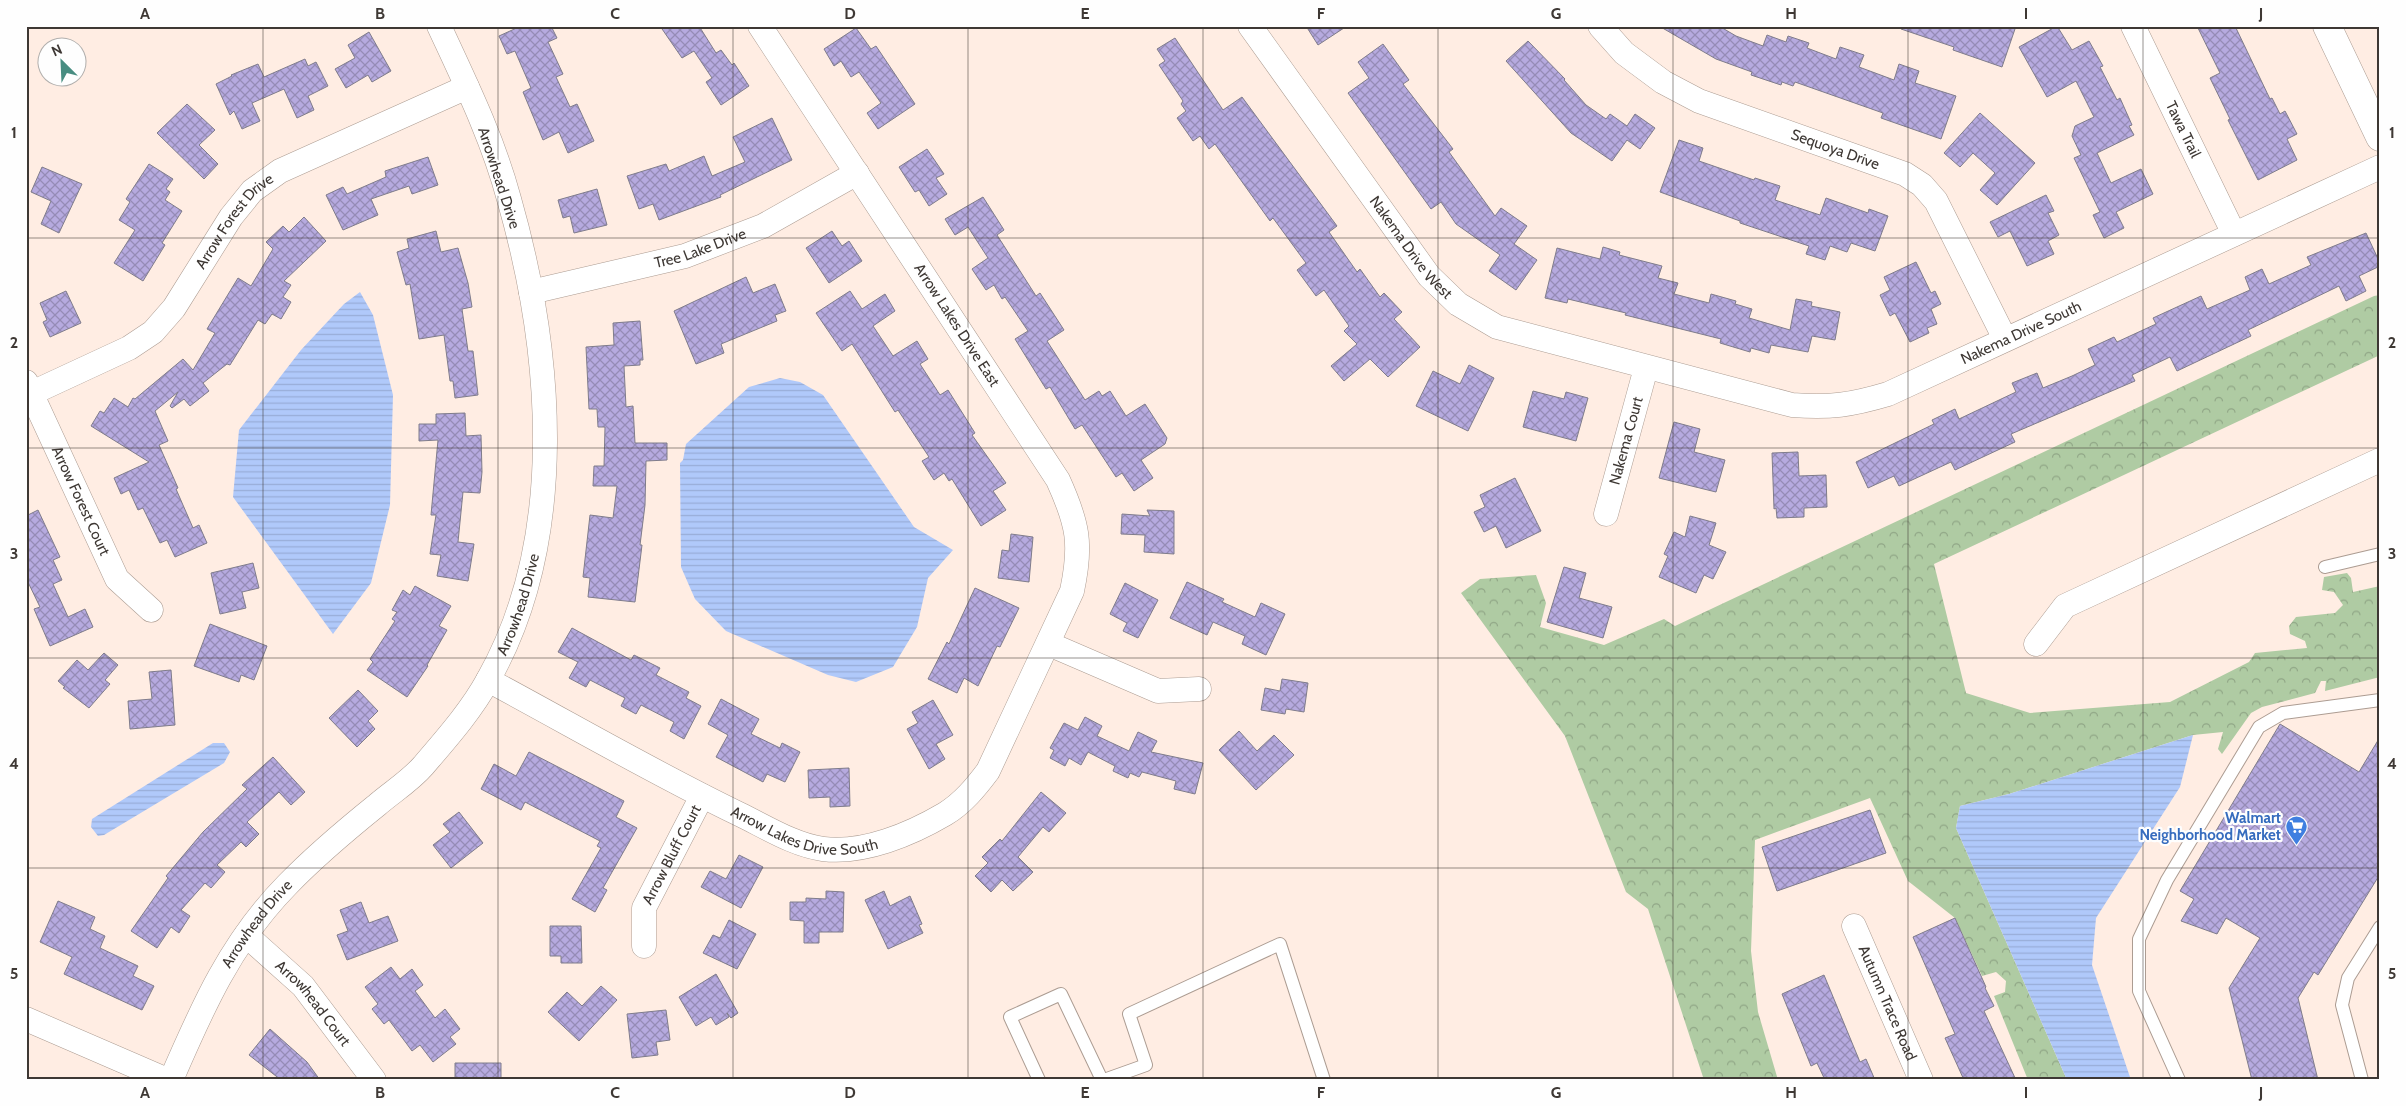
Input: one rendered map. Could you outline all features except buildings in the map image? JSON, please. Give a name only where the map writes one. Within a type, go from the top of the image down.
[{"type":"main road","points":[[2327,26],[2378,128]]},
{"type":"street","name":"Arrowhead Drive","points":[[171,1080],[207,996],[246,935],[286,886],[342,834],[420,770],[449,736],[488,680],[515,622],[531,568],[544,482],[544,393],[531,292],[509,198],[467,87],[439,26]]},
{"type":"street","name":"Arrow Lakes Drive East","points":[[760,26],[1058,480],[1069,503],[1077,532],[1078,561],[1072,591],[1048,644]]},
{"type":"street","name":"Nakema Drive West","points":[[1250,26],[1429,276],[1458,304],[1497,327],[1646,368]]},
{"type":"street","name":"Sequoya Drive","points":[[1600,26],[1624,53],[1655,77],[1699,101],[1906,174],[1922,185],[1936,201],[2005,339]]},
{"type":"street","name":"Tawa Trail","points":[[2133,26],[2234,234]]},
{"type":"street","name":"Arrow Forest Drive","points":[[29,387],[129,348],[153,332],[174,308],[231,217],[252,191],[280,171],[467,87]]},
{"type":"street","name":"Nakema Drive South","points":[[1646,368],[1792,405],[1824,408],[1856,404],[1888,394],[2380,167]]},
{"type":"street","name":"Tree Lake Drive","points":[[531,292],[685,256],[762,226],[857,173]]},
{"type":"street","name":"Nakema Court","points":[[1606,514],[1646,368]]},
{"type":"street","name":"Arrow Forest Court","points":[[29,387],[117,578],[151,610]]},
{"type":"street","points":[[2036,644],[2066,606],[2380,460]]},
{"type":"street","points":[[1048,644],[1158,690],[1199,689]]},
{"type":"street","name":"Arrow Lakes Drive South","points":[[488,680],[702,796],[799,842],[823,848],[852,849],[883,842],[946,813],[971,793],[988,771],[1048,644]]},
{"type":"street","name":"Arrow Bluff Court","points":[[644,946],[644,908],[702,796]]},
{"type":"street","name":"Autumn Trace Road","points":[[1854,926],[1921,1080]]},
{"type":"street","name":"Arrowhead Court","points":[[246,935],[303,986],[374,1080]]},
{"type":"street","points":[[26,1018],[167,1080]]},
{"type":"lane","points":[[2325,567],[2380,554]]},
{"type":"lane","points":[[2179,1080],[2139,990],[2139,939],[2167,880],[2259,727],[2283,713],[2380,700]]},
{"type":"lane","points":[[2362,1080],[2342,1005],[2348,978],[2380,927]]},
{"type":"lane","points":[[1039,1080],[1010,1017],[1061,994],[1103,1080],[1146,1065],[1129,1014],[1280,944],[1324,1080]]},
{"type":"green space","points":[[2380,295],[2380,355],[1934,564],[1966,693],[2030,713],[2170,702],[2249,662],[2255,653],[2307,648],[2305,641],[2290,634],[2289,626],[2296,617],[2335,613],[2343,605],[2334,592],[2322,590],[2324,577],[2347,573],[2351,578],[2353,592],[2380,586],[2380,677],[2325,691],[2326,681],[2321,681],[2315,693],[2262,707],[2251,713],[2222,754],[2218,749],[2223,732],[2193,735],[2009,794],[1960,806],[1956,828],[2067,1080],[2028,1080],[1994,996],[2005,992],[2006,981],[1996,972],[1982,976],[1955,918],[1908,881],[1870,798],[1755,840],[1751,951],[1758,1012],[1778,1080],[1704,1080],[1648,909],[1626,892],[1565,736],[1461,593],[1480,579],[1536,575],[1546,603],[1540,627],[1604,645],[1664,619],[1675,626],[2374,296]]},
{"type":"water","points":[[360,292],[373,315],[393,395],[390,505],[371,583],[333,634],[233,497],[239,430],[301,350],[344,304]]},
{"type":"water","points":[[780,378],[800,382],[823,395],[914,527],[953,550],[928,578],[917,627],[893,667],[856,682],[828,675],[726,631],[695,599],[681,567],[680,463],[683,460],[686,444],[749,387]]},
{"type":"water","points":[[2193,735],[2180,787],[2096,918],[2092,965],[2131,1080],[2067,1080],[1956,828],[1960,806],[2009,794]]},
{"type":"water","points":[[213,743],[224,743],[230,752],[224,763],[104,835],[98,836],[91,827],[92,819]]},
{"type":"place","name":"Walmart Neighborhood Market","points":[[2297,846]]}]
